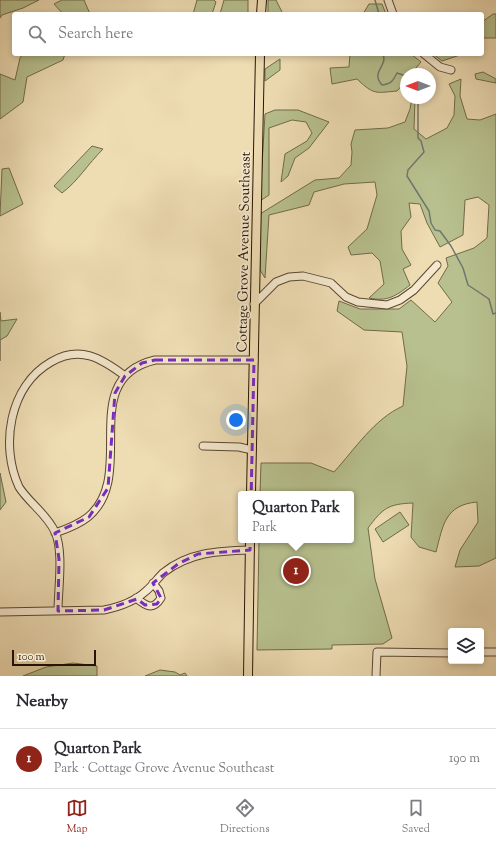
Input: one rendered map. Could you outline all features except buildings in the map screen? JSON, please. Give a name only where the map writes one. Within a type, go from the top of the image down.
[{"type":"main road","points":[[261,12],[262,0]]},
{"type":"main road","name":"Cottage Grove Avenue Southeast","points":[[251,491],[260,56]]},
{"type":"main road","points":[[248,676],[250,543]]},
{"type":"street","points":[[388,0],[392,12]]},
{"type":"street","points":[[426,56],[440,67],[452,70]]},
{"type":"street","points":[[254,304],[276,282],[289,277],[303,276],[331,283],[346,297],[358,302],[387,305],[400,300],[414,290],[437,265]]},
{"type":"street","points":[[58,611],[59,559],[55,533],[41,512],[18,486],[12,472],[7,455],[6,440],[10,411],[23,386],[40,369],[61,357],[72,354],[86,355],[97,358],[125,376]]},
{"type":"street","points":[[55,533],[76,525],[89,517],[100,503],[108,488],[112,403],[115,393],[125,376],[133,369],[142,363],[155,360],[254,360]]},
{"type":"street","points":[[203,446],[232,446],[252,450]]},
{"type":"street","points":[[0,612],[104,610],[116,607],[136,598],[162,574],[198,554],[217,551],[250,550]]},
{"type":"street","points":[[136,598],[144,605],[151,606],[157,604],[161,598],[159,591],[153,583]]},
{"type":"street","points":[[376,676],[377,652],[448,652]]},
{"type":"street","points":[[484,652],[496,652]]},
{"type":"highlighted area","points":[[155,360],[254,360],[250,550],[198,554],[178,564],[153,583],[161,598],[157,604],[145,605],[137,599],[104,610],[58,611],[59,559],[55,533],[89,517],[108,488],[115,393],[125,376],[142,363]]},
{"type":"green space","points":[[0,0],[39,0],[23,8],[2,15],[0,18]]},
{"type":"green space","points":[[62,0],[84,0],[89,12],[61,12],[54,4]]},
{"type":"green space","points":[[197,0],[214,0],[216,2],[213,12],[194,12]]},
{"type":"green space","points":[[224,0],[248,0],[248,12],[221,12]]},
{"type":"green space","points":[[268,0],[276,0],[282,12],[268,12]]},
{"type":"green space","points":[[369,4],[382,4],[385,12],[364,12]]},
{"type":"green space","points":[[493,14],[496,14],[496,38],[484,38],[484,21]]},
{"type":"green space","points":[[22,56],[64,56],[63,60],[27,77],[23,102],[0,119],[0,74],[15,80]]},
{"type":"green space","points":[[350,56],[414,56],[421,62],[416,68],[400,68],[400,88],[397,91],[384,92],[375,92],[367,88],[357,79],[332,84],[330,68],[349,67]]},
{"type":"green space","points":[[436,56],[457,56],[442,61]]},
{"type":"green space","points":[[280,59],[280,70],[265,81],[265,69]]},
{"type":"green space","points":[[483,72],[496,79],[496,83],[476,79],[475,74]]},
{"type":"green space","points":[[461,79],[460,96],[467,119],[480,120],[496,114],[496,558],[479,566],[455,567],[460,550],[478,522],[477,502],[458,507],[447,518],[436,552],[419,547],[411,537],[413,503],[392,506],[382,512],[368,528],[375,579],[392,638],[383,644],[332,645],[332,649],[257,650],[259,543],[354,543],[354,491],[260,491],[261,463],[311,463],[334,472],[357,444],[374,427],[383,419],[403,406],[407,366],[402,332],[364,330],[337,311],[339,301],[360,309],[399,309],[411,300],[435,322],[452,302],[438,283],[448,266],[446,258],[474,248],[487,238],[489,205],[478,197],[465,200],[463,235],[440,247],[427,223],[420,204],[409,203],[411,217],[401,231],[402,249],[411,265],[403,269],[410,285],[396,295],[386,299],[369,298],[384,284],[380,261],[372,253],[351,255],[348,247],[367,229],[377,195],[375,182],[344,184],[314,192],[309,205],[269,215],[265,278],[260,270],[260,214],[315,180],[339,178],[351,165],[351,144],[355,130],[388,128],[405,122],[411,104],[415,104],[414,129],[426,139],[447,128],[454,115],[455,96],[449,84]]},
{"type":"green space","points":[[275,110],[298,110],[329,122],[309,148],[295,158],[288,176],[281,182],[285,154],[307,141],[312,133],[306,122],[292,120],[269,128],[269,195],[260,201],[265,114]]},
{"type":"green space","points":[[92,146],[103,149],[73,183],[62,193],[54,186]]},
{"type":"green space","points":[[9,168],[23,204],[0,216],[2,169]]},
{"type":"green space","points":[[0,312],[1,321],[17,319],[7,336],[0,340]]},
{"type":"green space","points":[[0,473],[6,502],[0,510]]},
{"type":"green space","points":[[400,512],[409,525],[383,542],[375,529]]},
{"type":"green space","points":[[73,663],[97,666],[97,676],[23,676],[46,667]]},
{"type":"green space","points":[[160,670],[175,672],[180,675],[185,673],[187,676],[145,676]]},
{"type":"waterway","points":[[375,0],[378,12]]},
{"type":"waterway","points":[[384,56],[383,62],[378,72],[379,80],[382,85],[391,82],[397,73],[400,74]]},
{"type":"waterway","points":[[418,104],[418,138],[421,141],[424,152],[408,170],[407,176],[429,211],[431,223],[435,230],[440,231],[451,246],[463,268],[468,285],[489,299],[493,314],[496,313]]},
{"type":"place","name":"Quarton Park","points":[[296,571]]}]
